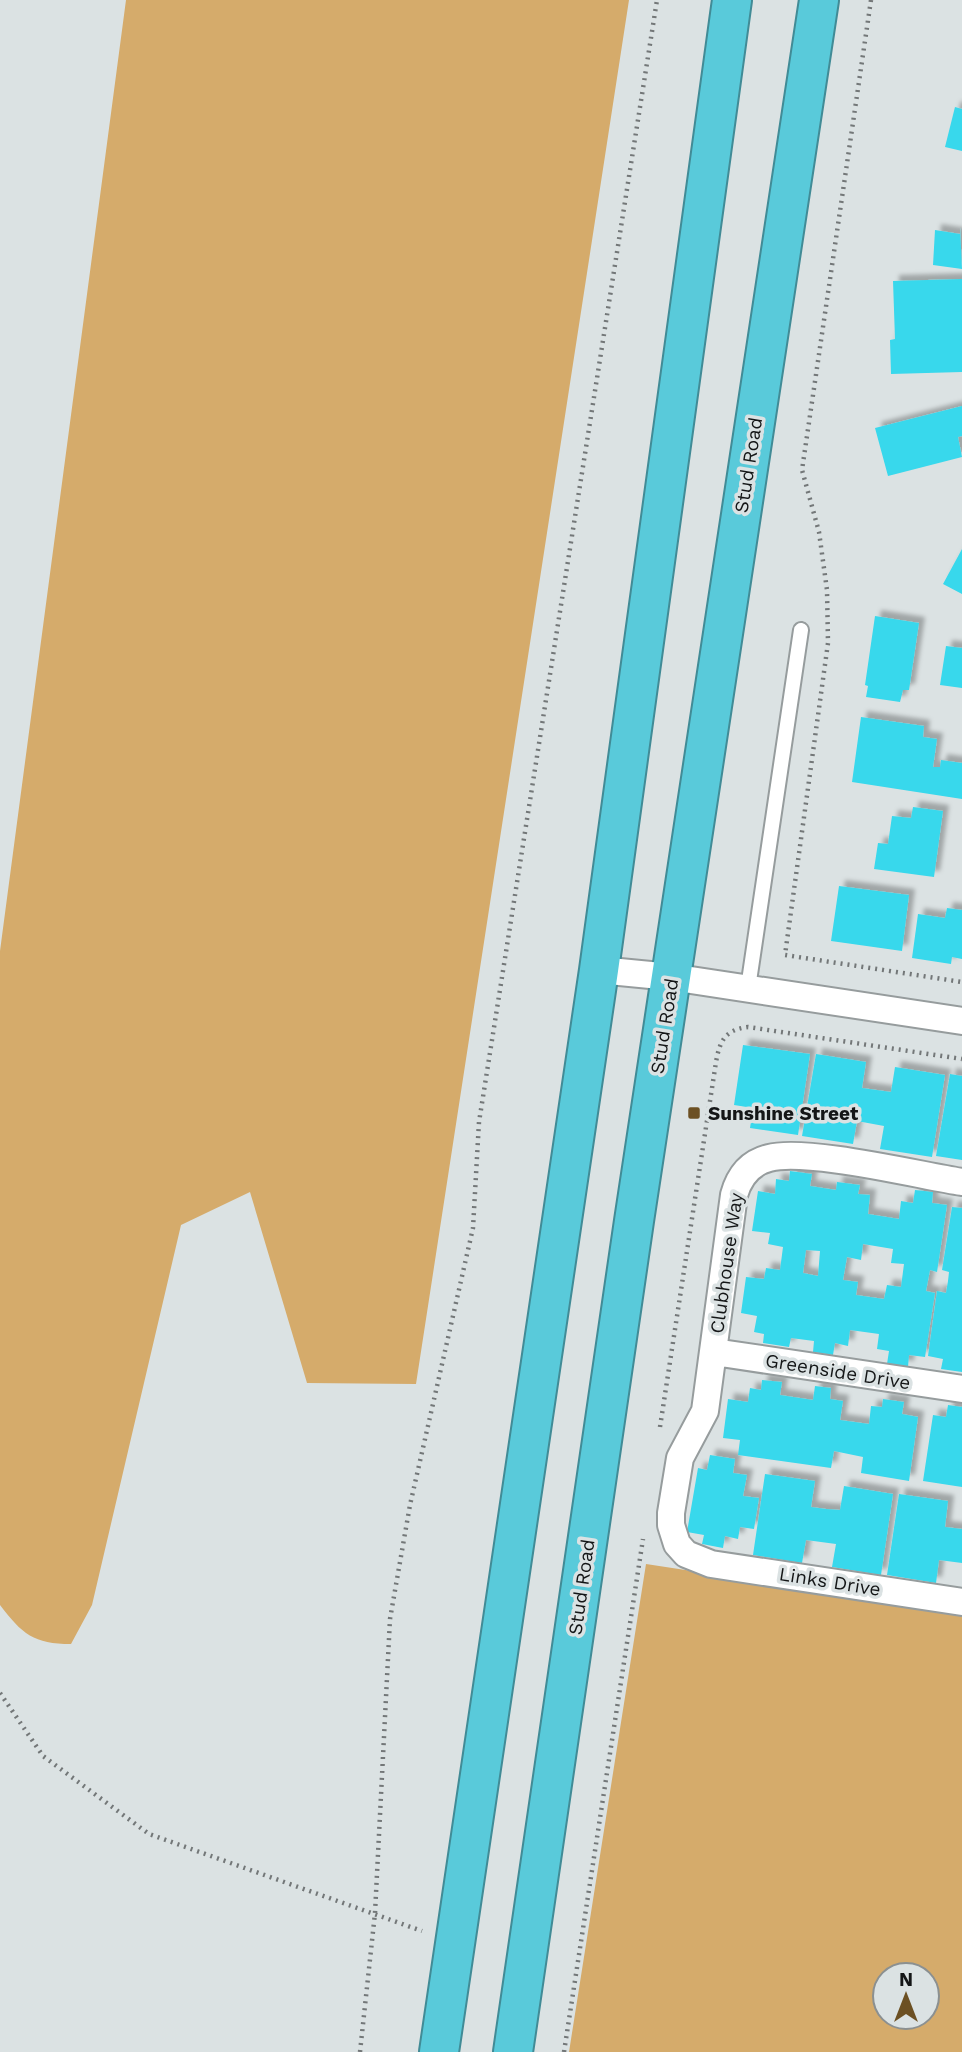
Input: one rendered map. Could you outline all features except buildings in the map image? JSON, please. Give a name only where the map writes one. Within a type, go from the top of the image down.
[{"type":"highway","points":[[439,2052],[600,970],[732,0]]},
{"type":"highway","name":"Stud Road","points":[[513,2052],[671,977],[819,0]]},
{"type":"street","points":[[600,970],[671,977],[962,1021]]},
{"type":"street","name":"Clubhouse Way","points":[[699,1559],[686,1554],[677,1544],[671,1525],[671,1513],[680,1458],[705,1411],[737,1184],[750,1167],[769,1157],[802,1156],[962,1182]]},
{"type":"street","name":"Greenside Drive","points":[[714,1352],[962,1389]]},
{"type":"street","name":"Links Drive","points":[[699,1559],[710,1564],[962,1602]]},
{"type":"lane","points":[[748,988],[801,630]]},
{"type":"path","points":[[360,2052],[375,1913],[390,1619],[410,1505],[473,1228],[480,1122],[657,0]]},
{"type":"path","points":[[871,0],[802,470],[819,532],[827,590],[828,643],[785,955],[962,982]]},
{"type":"path","points":[[0,1693],[43,1756],[149,1834],[456,1943]]},
{"type":"shaded area","points":[[126,0],[629,0],[416,1384],[307,1383],[250,1192],[181,1225],[92,1605],[71,1644],[58,1644],[38,1639],[22,1630],[0,1605],[0,951]]},
{"type":"shaded area","points":[[646,1564],[962,1612],[962,2052],[569,2052]]},
{"type":"place","name":"Sunshine Street","points":[[694,1113]]}]
